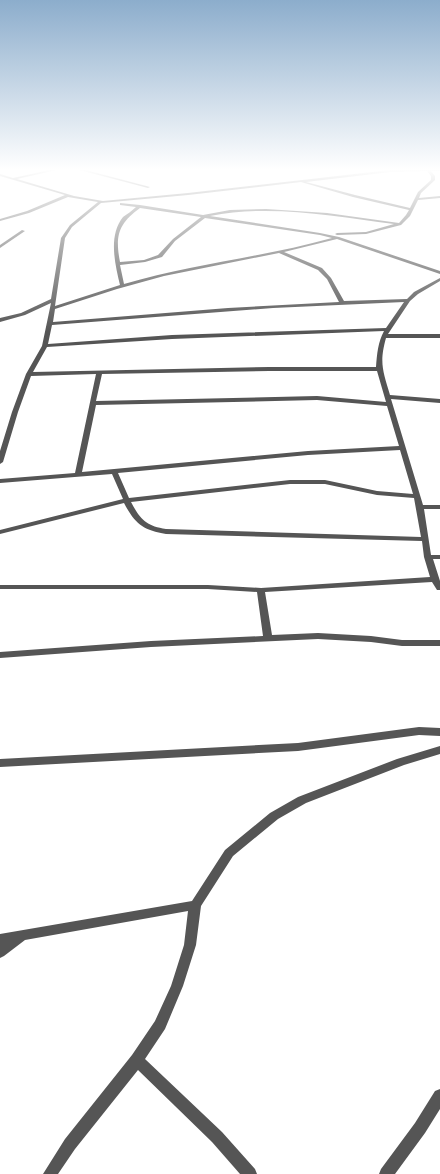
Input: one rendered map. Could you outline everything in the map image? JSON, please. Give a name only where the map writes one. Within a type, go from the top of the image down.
[{"type":"street","points":[[0,462],[15,412],[29,374],[45,346],[53,308],[63,238],[75,223]]},
{"type":"street","points":[[122,223],[119,228],[116,239],[118,264],[122,285]]},
{"type":"street","points":[[118,264],[145,261],[160,256],[187,228],[195,223]]},
{"type":"street","points":[[248,223],[338,238],[440,273]]},
{"type":"street","points":[[392,223],[400,224]]},
{"type":"street","points":[[320,234],[366,234],[400,224]]},
{"type":"street","points":[[0,247],[23,231]]},
{"type":"street","points":[[53,308],[122,285],[180,271],[279,252],[338,238]]},
{"type":"street","points":[[279,252],[320,269],[329,278],[342,302]]},
{"type":"street","points":[[440,279],[416,293],[408,300],[388,329],[384,336],[380,354],[379,369],[420,507],[428,557],[435,579],[440,588]]},
{"type":"street","points":[[0,320],[23,314],[53,300]]},
{"type":"street","points":[[49,324],[195,311],[342,302],[408,300]]},
{"type":"street","points":[[45,346],[172,337],[388,329]]},
{"type":"street","points":[[384,336],[440,336]]},
{"type":"street","points":[[29,374],[98,374],[270,369],[379,369]]},
{"type":"street","points":[[78,474],[98,374]]},
{"type":"street","points":[[388,397],[440,401]]},
{"type":"street","points":[[93,403],[317,398],[390,404]]},
{"type":"street","points":[[0,481],[308,452],[402,448]]},
{"type":"street","points":[[114,471],[134,514],[144,525],[166,532],[424,539]]},
{"type":"street","points":[[0,532],[128,500],[290,482],[325,482],[377,493],[416,496]]},
{"type":"street","points":[[420,507],[440,507]]},
{"type":"street","points":[[428,557],[440,557]]},
{"type":"street","points":[[0,587],[208,587],[261,590],[435,579]]},
{"type":"street","points":[[261,590],[268,638]]},
{"type":"street","points":[[0,655],[318,636],[371,639],[402,643],[440,643]]},
{"type":"street","points":[[0,763],[298,747],[419,731],[440,732]]},
{"type":"street","points":[[50,1174],[70,1144],[137,1060],[160,1025],[177,986],[190,945],[194,905],[230,853],[274,816],[302,800],[401,762],[440,750]]},
{"type":"street","points":[[0,939],[194,905]]},
{"type":"street","points":[[0,952],[22,935]]},
{"type":"street","points":[[137,1060],[217,1137],[250,1174]]},
{"type":"street","points":[[386,1174],[420,1128],[440,1096]]}]
